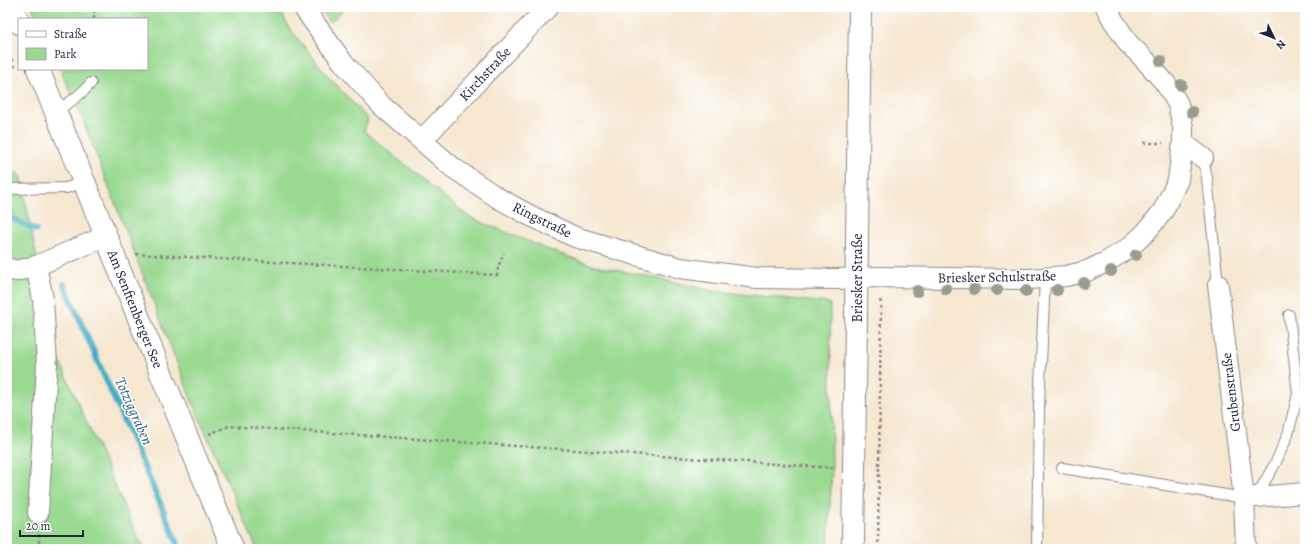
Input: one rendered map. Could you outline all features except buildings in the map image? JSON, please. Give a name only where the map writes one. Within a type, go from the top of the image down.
[{"type":"main road","points":[[12,7],[18,21]]},
{"type":"main road","name":"Briesker Straße","points":[[853,549],[860,7]]},
{"type":"main road","name":"Am Senftenberger See","points":[[38,70],[188,442],[233,549]]},
{"type":"street","name":"Ringstraße","points":[[303,7],[342,61],[381,105],[452,167],[498,198],[529,215],[575,237],[680,268],[756,278],[856,278]]},
{"type":"street","name":"Kirchstraße","points":[[422,140],[548,7]]},
{"type":"street","name":"Briesker Schulstraße","points":[[856,278],[1029,279],[1066,276],[1087,271],[1108,261],[1130,247],[1146,232],[1162,211],[1178,180],[1183,143],[1183,127],[1178,104],[1166,84],[1146,60],[1128,43],[1106,7]]},
{"type":"street","points":[[1183,143],[1203,158]]},
{"type":"street","points":[[7,268],[16,271],[109,244]]},
{"type":"street","points":[[36,266],[43,299],[47,365],[38,513]]},
{"type":"street","name":"Grubenstraße","points":[[1218,285],[1250,498],[1246,549]]},
{"type":"street","points":[[1250,498],[1305,493]]},
{"type":"lane","points":[[55,111],[69,104],[83,93],[91,82]]},
{"type":"lane","points":[[1203,158],[1207,178],[1218,285]]},
{"type":"lane","points":[[7,189],[66,188],[84,182]]},
{"type":"lane","points":[[1037,549],[1039,406],[1045,278]]},
{"type":"lane","points":[[1062,468],[1250,498],[1276,462],[1288,434],[1298,394],[1289,315]]},
{"type":"path","points":[[94,18],[95,7]]},
{"type":"path","points":[[109,244],[497,275],[498,267],[504,253]]},
{"type":"path","points":[[878,549],[881,305]]},
{"type":"path","points":[[188,442],[229,426],[833,468]]},
{"type":"green space","points":[[32,7],[279,7],[288,26],[327,75],[368,119],[364,131],[469,217],[552,251],[595,266],[713,291],[830,303],[832,468],[828,549],[257,549],[193,404],[80,113],[60,70],[148,70],[148,18],[37,18]]},
{"type":"green space","points":[[319,7],[346,7],[330,23]]},
{"type":"green space","points":[[7,170],[20,174],[56,353],[138,538],[145,549],[7,549]]},
{"type":"waterway","name":"Totziggraben","points":[[7,218],[11,218],[36,230]]},
{"type":"waterway","name":"Totziggraben","points":[[64,284],[180,549]]}]
